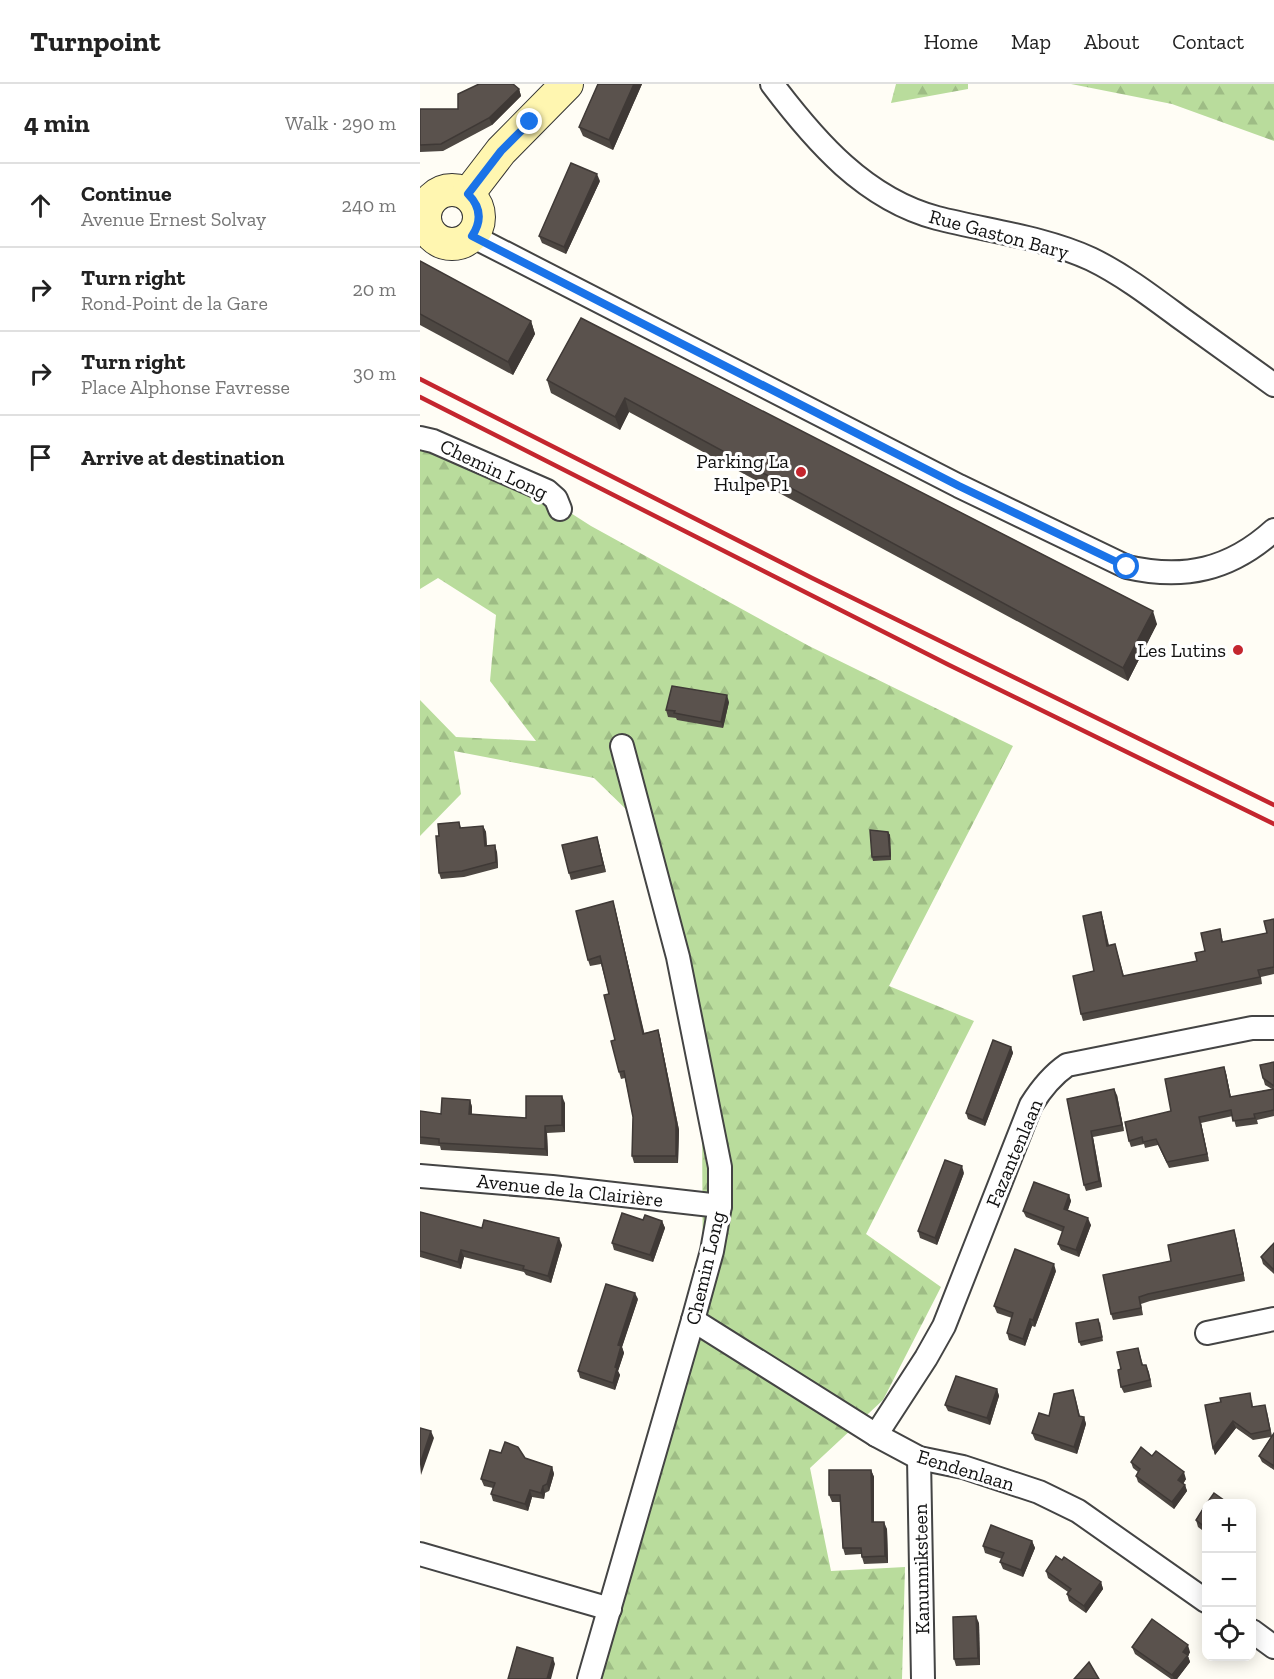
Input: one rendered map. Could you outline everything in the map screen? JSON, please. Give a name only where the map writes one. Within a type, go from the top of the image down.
[{"type":"main road","points":[[468,194],[501,151],[567,84]]},
{"type":"main road","points":[[453,189],[468,194],[475,201],[479,210],[480,219],[477,228],[472,236],[463,242],[443,243],[429,231],[424,210],[437,194],[453,189]]},
{"type":"street","name":"Rue Gaston Bary","points":[[772,84],[802,124],[853,175],[895,203],[935,218],[1057,247],[1091,260],[1143,290],[1274,385]]},
{"type":"street","points":[[472,236],[969,490],[1127,567],[1145,571],[1182,573],[1215,567],[1243,554],[1274,530]]},
{"type":"street","name":"Chemin Long","points":[[420,438],[485,462],[537,486],[556,499],[561,509]]},
{"type":"street","name":"Chemin Long","points":[[589,1679],[693,1320],[712,1251],[720,1206],[720,1167],[678,957],[622,746]]},
{"type":"street","name":"Fazantenlaan","points":[[876,1435],[944,1326],[1031,1105],[1042,1087],[1055,1073],[1067,1065],[1252,1028],[1274,1028]]},
{"type":"street","name":"Avenue de la Clairière","points":[[420,1176],[552,1187],[720,1206]]},
{"type":"street","points":[[1208,1333],[1274,1318]]},
{"type":"street","name":"Eendenlaan","points":[[693,1320],[876,1435],[920,1458],[963,1467],[1039,1492],[1078,1511],[1202,1597]]},
{"type":"street","name":"Kanunniksteen","points":[[920,1458],[922,1679]]},
{"type":"street","points":[[420,1554],[610,1609]]},
{"type":"street","points":[[1256,1634],[1274,1647]]},
{"type":"green space","points":[[896,84],[968,84],[968,89],[891,103]]},
{"type":"green space","points":[[1071,84],[1274,84],[1274,141],[1172,104]]},
{"type":"green space","points":[[420,442],[494,464],[591,526],[809,646],[1013,746],[889,986],[974,1021],[866,1234],[941,1287],[883,1400],[810,1468],[831,1571],[905,1567],[902,1679],[598,1679],[703,1311],[702,1116],[634,817],[594,778],[454,751],[461,794],[420,836],[420,700],[456,737],[536,741],[490,681],[496,615],[438,578],[420,589]]},
{"type":"building","points":[[479,84],[513,84],[519,89],[489,118],[441,144],[420,145],[420,109],[458,109],[458,94]]},
{"type":"building","points":[[598,84],[634,84],[609,140],[579,127]]},
{"type":"building","points":[[571,163],[597,174],[564,247],[539,236]]},
{"type":"building","points":[[420,261],[531,321],[508,362],[420,314]]},
{"type":"building","name":"Parking La Hulpe P1","points":[[581,318],[1153,611],[1123,668],[625,398],[615,417],[547,380]]},
{"type":"building","points":[[672,686],[727,695],[721,722],[666,710]]},
{"type":"building","points":[[459,822],[460,828],[483,826],[485,846],[495,845],[496,862],[462,871],[439,873],[436,836],[439,836],[438,824]]},
{"type":"building","points":[[870,830],[888,832],[890,856],[872,857]]},
{"type":"building","points":[[597,837],[603,865],[569,873],[562,845]]},
{"type":"building","points":[[613,901],[643,1034],[658,1030],[676,1123],[676,1156],[632,1156],[633,1117],[624,1071],[619,1072],[611,1041],[615,1040],[604,995],[609,994],[600,956],[588,960],[576,911]]},
{"type":"building","points":[[1101,912],[1107,946],[1115,944],[1123,976],[1197,961],[1195,953],[1205,951],[1201,933],[1220,929],[1222,942],[1267,933],[1264,921],[1274,919],[1274,967],[1258,970],[1260,977],[1081,1014],[1073,976],[1094,971],[1083,916]]},
{"type":"building","points":[[993,1040],[1011,1047],[983,1120],[966,1113]]},
{"type":"building","points":[[1274,1062],[1274,1086],[1263,1078],[1260,1065]]},
{"type":"building","points":[[1224,1067],[1230,1097],[1274,1089],[1274,1110],[1254,1114],[1255,1118],[1233,1121],[1231,1110],[1199,1117],[1207,1154],[1167,1162],[1156,1139],[1143,1142],[1142,1137],[1129,1141],[1125,1122],[1171,1111],[1165,1079]]},
{"type":"building","points":[[1114,1089],[1122,1125],[1091,1131],[1099,1181],[1084,1185],[1067,1099]]},
{"type":"building","points":[[526,1096],[562,1096],[562,1125],[545,1126],[545,1149],[439,1143],[439,1139],[420,1137],[420,1111],[441,1114],[442,1098],[470,1100],[469,1114],[526,1118]]},
{"type":"building","points":[[945,1160],[962,1166],[935,1238],[918,1231]]},
{"type":"building","points":[[1034,1182],[1069,1195],[1064,1209],[1088,1218],[1076,1250],[1058,1244],[1064,1227],[1023,1211]]},
{"type":"building","points":[[420,1212],[482,1228],[484,1220],[559,1238],[548,1276],[523,1269],[524,1266],[461,1250],[458,1262],[420,1251]]},
{"type":"building","points":[[622,1213],[643,1220],[645,1215],[662,1221],[650,1255],[612,1243]]},
{"type":"building","points":[[1234,1230],[1243,1274],[1148,1294],[1139,1297],[1141,1308],[1111,1314],[1103,1275],[1171,1261],[1168,1245]]},
{"type":"building","points":[[1274,1243],[1274,1270],[1261,1257]]},
{"type":"building","points":[[1015,1249],[1054,1264],[1033,1320],[1030,1319],[1023,1339],[1007,1333],[1013,1313],[994,1306]]},
{"type":"building","points":[[606,1284],[635,1293],[618,1345],[621,1346],[613,1383],[578,1371]]},
{"type":"building","points":[[1098,1319],[1102,1337],[1079,1342],[1076,1323]]},
{"type":"building","points":[[1138,1348],[1142,1365],[1146,1365],[1150,1380],[1121,1387],[1118,1370],[1121,1369],[1117,1352]]},
{"type":"building","points":[[956,1376],[997,1389],[987,1418],[945,1405]]},
{"type":"building","points":[[1073,1390],[1079,1416],[1084,1417],[1074,1447],[1032,1433],[1039,1413],[1049,1416],[1054,1394]]},
{"type":"building","points":[[1250,1393],[1252,1407],[1265,1405],[1270,1430],[1251,1434],[1233,1421],[1213,1448],[1205,1405],[1221,1402],[1220,1398]]},
{"type":"building","points":[[420,1428],[431,1431],[420,1464]]},
{"type":"building","points":[[1274,1433],[1274,1466],[1259,1456]]},
{"type":"building","points":[[505,1442],[518,1447],[525,1458],[552,1467],[547,1484],[543,1486],[541,1493],[530,1490],[525,1504],[491,1494],[495,1483],[481,1479],[490,1450],[501,1453]]},
{"type":"building","points":[[1141,1447],[1152,1456],[1156,1451],[1184,1472],[1178,1480],[1185,1485],[1172,1502],[1136,1476],[1140,1469],[1131,1462]]},
{"type":"building","points":[[829,1470],[871,1470],[872,1522],[884,1522],[885,1556],[862,1557],[861,1548],[843,1548],[840,1495],[829,1495]]},
{"type":"building","points":[[1214,1493],[1222,1499],[1210,1499]]},
{"type":"building","points":[[1202,1510],[1202,1525],[1196,1520]]},
{"type":"building","points":[[991,1525],[1032,1541],[1021,1570],[1000,1562],[1004,1553],[983,1546]]},
{"type":"building","points":[[1056,1556],[1062,1560],[1064,1557],[1101,1582],[1084,1606],[1067,1594],[1071,1589],[1046,1571]]},
{"type":"building","points":[[976,1616],[978,1658],[954,1659],[953,1617]]},
{"type":"building","points":[[1152,1619],[1188,1645],[1183,1652],[1188,1655],[1172,1675],[1132,1647]]},
{"type":"building","points":[[517,1647],[553,1658],[547,1679],[508,1679]]},
{"type":"building","points":[[1089,1662],[1099,1679],[1074,1679]]},
{"type":"railway","points":[[420,379],[812,578],[1274,805]]},
{"type":"railway","points":[[420,397],[949,665],[1274,824]]},
{"type":"place","name":"Parking La Hulpe P1","points":[[801,472]]},
{"type":"place","name":"Les Lutins","points":[[1238,650]]},
{"type":"route","points":[[530,122],[501,151],[468,194],[475,201],[480,219],[472,236],[959,486],[1127,567]]}]
